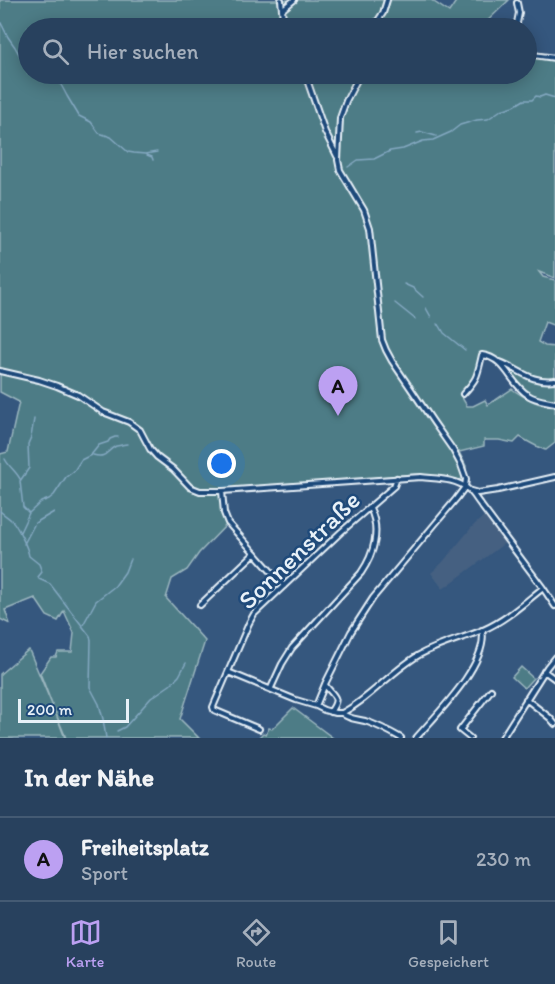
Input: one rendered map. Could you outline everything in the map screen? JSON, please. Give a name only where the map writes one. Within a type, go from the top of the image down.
[{"type":"street","points":[[281,0],[283,18]]},
{"type":"street","points":[[282,10],[294,0]]},
{"type":"street","points":[[380,18],[387,0]]},
{"type":"street","points":[[517,3],[518,18]]},
{"type":"street","points":[[537,56],[555,58]]},
{"type":"street","points":[[308,84],[340,170],[364,210],[370,228],[382,340],[386,350],[458,458],[466,479],[465,487],[456,500],[373,598],[351,632],[316,706]]},
{"type":"street","points":[[338,160],[340,118],[355,84]]},
{"type":"street","points":[[463,394],[479,374],[483,355],[511,366],[531,378],[555,380]]},
{"type":"street","points":[[498,361],[528,395],[555,404]]},
{"type":"street","points":[[0,371],[57,386],[86,400],[103,412],[129,422],[140,430],[157,457],[173,469],[190,487],[200,491],[421,477],[459,483],[470,491],[555,606]]},
{"type":"street","points":[[470,491],[478,493],[498,490],[555,477]]},
{"type":"street","name":"Sonnenstraße","points":[[259,729],[213,709],[213,704],[249,623],[254,615],[341,532],[394,486],[397,478]]},
{"type":"street","points":[[222,491],[225,519],[284,586]]},
{"type":"street","points":[[271,688],[292,648],[362,573],[369,562],[373,552],[375,531],[373,512],[370,508]]},
{"type":"street","points":[[200,605],[255,553]]},
{"type":"street","points":[[342,713],[361,702],[405,664],[443,644],[482,630],[511,614],[543,588]]},
{"type":"street","points":[[416,738],[468,676],[480,652],[484,637],[482,630]]},
{"type":"street","points":[[502,738],[555,657]]},
{"type":"street","points":[[544,671],[555,680]]},
{"type":"street","points":[[228,672],[296,700],[366,721],[401,738]]},
{"type":"street","points":[[325,684],[336,700],[330,712]]},
{"type":"street","points":[[470,738],[460,730],[491,690]]},
{"type":"street","points":[[526,699],[555,724]]},
{"type":"shaded area","points":[[485,515],[505,543],[443,589],[431,573]]},
{"type":"green space","points":[[0,0],[431,0],[449,12],[457,0],[509,0],[490,18],[18,18],[18,84],[537,84],[537,56],[555,59],[555,278],[539,272],[543,277],[555,280],[555,326],[545,322],[538,342],[545,346],[555,347],[555,402],[528,394],[500,361],[487,355],[478,365],[472,383],[461,396],[467,406],[473,406],[485,400],[488,405],[512,389],[532,401],[555,407],[555,443],[546,450],[520,437],[514,443],[484,440],[484,446],[459,452],[466,466],[466,475],[461,480],[415,474],[222,491],[224,513],[228,523],[199,553],[187,570],[172,579],[166,598],[205,641],[180,719],[199,738],[66,738],[54,709],[65,738],[0,738],[0,674],[29,650],[53,707],[40,673],[51,657],[56,657],[58,652],[72,652],[74,633],[64,611],[58,621],[47,616],[35,598],[5,610],[10,624],[0,619],[0,454],[8,452],[19,402],[0,392]]},
{"type":"green space","points":[[521,667],[533,678],[524,688],[512,677]]},
{"type":"green space","points":[[293,708],[333,738],[258,738],[263,733],[266,734],[269,728],[272,729]]},
{"type":"waterway","points":[[0,21],[18,52]]},
{"type":"waterway","points":[[61,84],[79,116],[91,122],[99,133],[111,137],[128,152],[145,154],[157,152]]},
{"type":"waterway","points":[[348,167],[358,160],[374,159],[390,151],[433,140],[460,125],[488,119],[501,110],[524,100],[532,100],[536,96],[545,95],[555,98]]},
{"type":"waterway","points":[[417,133],[436,136]]},
{"type":"waterway","points":[[147,155],[153,160]]},
{"type":"waterway","points":[[404,284],[423,297]]},
{"type":"waterway","points":[[395,303],[415,319]]},
{"type":"waterway","points":[[426,308],[431,317]]},
{"type":"waterway","points":[[437,324],[444,333],[465,350]]},
{"type":"waterway","points":[[20,532],[29,513],[23,507],[20,481],[29,468],[28,444],[34,419]]},
{"type":"waterway","points":[[29,513],[41,502],[54,495],[81,460],[91,455],[99,445],[118,437]]},
{"type":"waterway","points":[[93,455],[104,455],[116,446],[127,444]]},
{"type":"waterway","points":[[5,459],[20,479]]},
{"type":"waterway","points":[[0,511],[13,522],[29,556],[39,564],[42,572],[39,579],[50,584],[90,636],[90,687],[99,704],[106,738]]},
{"type":"waterway","points":[[24,544],[35,523],[54,512]]},
{"type":"waterway","points":[[83,625],[96,601],[115,586],[125,572],[130,559]]},
{"type":"waterway","points":[[117,731],[125,727],[151,698],[170,685],[179,676],[186,663]]},
{"type":"place","name":"Freiheitsplatz","points":[[338,416]]}]
